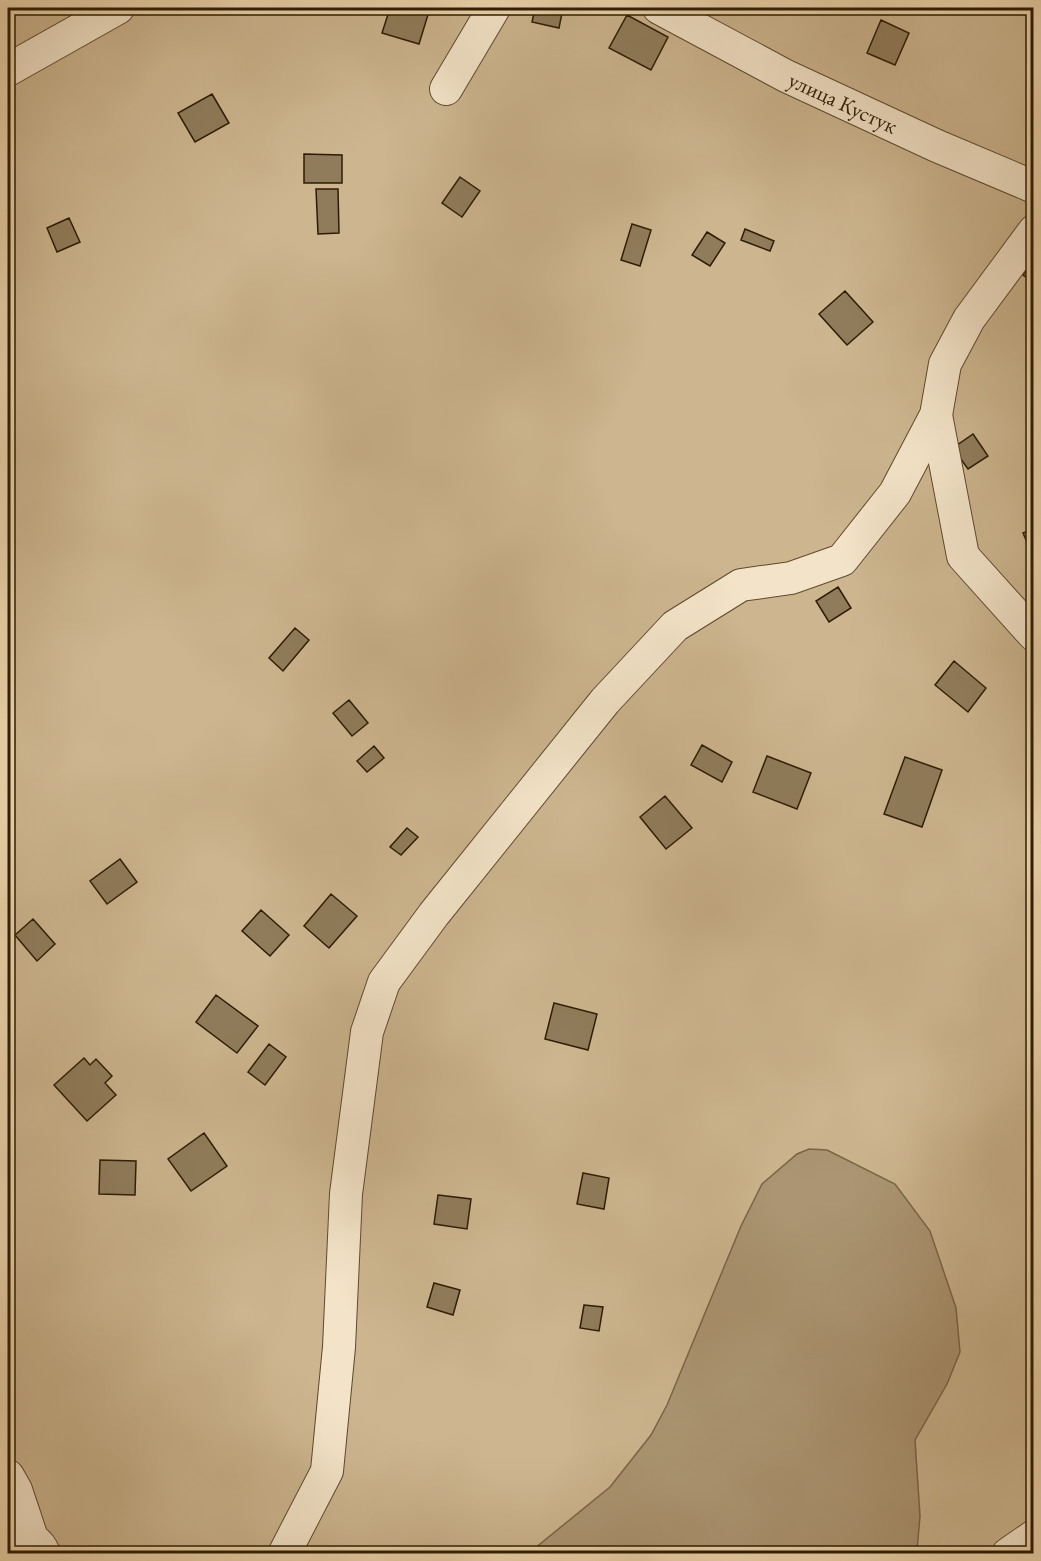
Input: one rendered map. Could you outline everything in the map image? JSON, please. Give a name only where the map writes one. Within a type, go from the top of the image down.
[{"type":"street","points":[[8,70],[118,8]]},
{"type":"street","points":[[446,89],[494,8]]},
{"type":"street","name":"улица Кустук","points":[[659,8],[797,81],[936,146],[1034,187]]},
{"type":"street","points":[[284,1554],[327,1471],[339,1347],[346,1194],[367,1032],[384,982],[434,914],[605,701],[675,626],[741,585],[791,578],[842,560],[895,494],[936,415],[945,364],[969,319],[1034,231]]},
{"type":"street","points":[[936,415],[963,556],[1034,635]]},
{"type":"street","points":[[8,1476],[16,1490],[28,1547]]},
{"type":"street","points":[[1008,1554],[1034,1536]]},
{"type":"shaded area","points":[[8,8],[1033,8],[1033,1553],[8,1553]]},
{"type":"shaded area","points":[[809,1149],[827,1150],[895,1184],[930,1231],[956,1308],[960,1352],[947,1384],[915,1440],[920,1516],[915,1554],[529,1553],[610,1487],[651,1435],[667,1405],[741,1226],[762,1184],[797,1154]]},
{"type":"building","points":[[390,8],[430,8],[419,44],[382,33]]},
{"type":"building","points":[[535,8],[563,8],[559,28],[532,22]]},
{"type":"building","points":[[627,15],[668,37],[651,70],[609,48]]},
{"type":"building","points":[[881,20],[909,33],[895,65],[867,53]]},
{"type":"building","points":[[212,94],[229,123],[195,142],[178,113]]},
{"type":"building","points":[[304,154],[342,155],[342,183],[304,183]]},
{"type":"building","points":[[460,177],[480,191],[462,217],[442,203]]},
{"type":"building","points":[[316,189],[338,189],[339,233],[318,234]]},
{"type":"building","points":[[69,218],[80,242],[57,252],[47,228]]},
{"type":"building","points":[[632,224],[651,230],[640,266],[621,260]]},
{"type":"building","points":[[745,229],[774,241],[770,251],[741,240]]},
{"type":"building","points":[[707,232],[725,243],[710,266],[692,255]]},
{"type":"building","points":[[1034,261],[1034,283],[1023,275]]},
{"type":"building","points":[[845,291],[873,322],[847,345],[819,314]]},
{"type":"building","points":[[973,434],[988,456],[968,469],[953,448]]},
{"type":"building","points":[[1034,529],[1034,559],[1023,533]]},
{"type":"building","points":[[838,587],[851,608],[829,622],[816,601]]},
{"type":"building","points":[[295,628],[309,640],[283,671],[269,658]]},
{"type":"building","points":[[954,661],[986,688],[968,712],[935,685]]},
{"type":"building","points":[[349,700],[368,723],[352,736],[333,713]]},
{"type":"building","points":[[702,745],[732,762],[722,782],[691,765]]},
{"type":"building","points":[[374,746],[384,758],[367,772],[357,761]]},
{"type":"building","points":[[767,756],[811,773],[797,809],[753,792]]},
{"type":"building","points":[[905,757],[942,770],[922,827],[884,814]]},
{"type":"building","points":[[665,796],[692,828],[666,849],[640,817]]},
{"type":"building","points":[[407,828],[418,837],[401,855],[390,847]]},
{"type":"building","points":[[120,859],[137,882],[107,904],[90,881]]},
{"type":"building","points":[[331,894],[357,916],[329,948],[304,926]]},
{"type":"building","points":[[261,910],[289,935],[270,956],[242,931]]},
{"type":"building","points":[[33,919],[55,944],[37,961],[15,935]]},
{"type":"building","points":[[216,995],[258,1026],[237,1053],[196,1022]]},
{"type":"building","points":[[554,1003],[597,1014],[588,1050],[545,1039]]},
{"type":"building","points":[[269,1044],[286,1057],[265,1085],[248,1072]]},
{"type":"building","points":[[84,1058],[90,1065],[96,1059],[112,1076],[105,1083],[116,1095],[87,1121],[54,1085]]},
{"type":"building","points":[[204,1133],[227,1166],[191,1191],[168,1159]]},
{"type":"building","points":[[100,1160],[136,1161],[135,1195],[99,1194]]},
{"type":"building","points":[[583,1173],[609,1178],[604,1209],[577,1204]]},
{"type":"building","points":[[438,1195],[471,1199],[467,1229],[434,1224]]},
{"type":"building","points":[[434,1283],[460,1290],[453,1315],[427,1307]]},
{"type":"building","points":[[584,1305],[603,1307],[599,1331],[580,1328]]}]
